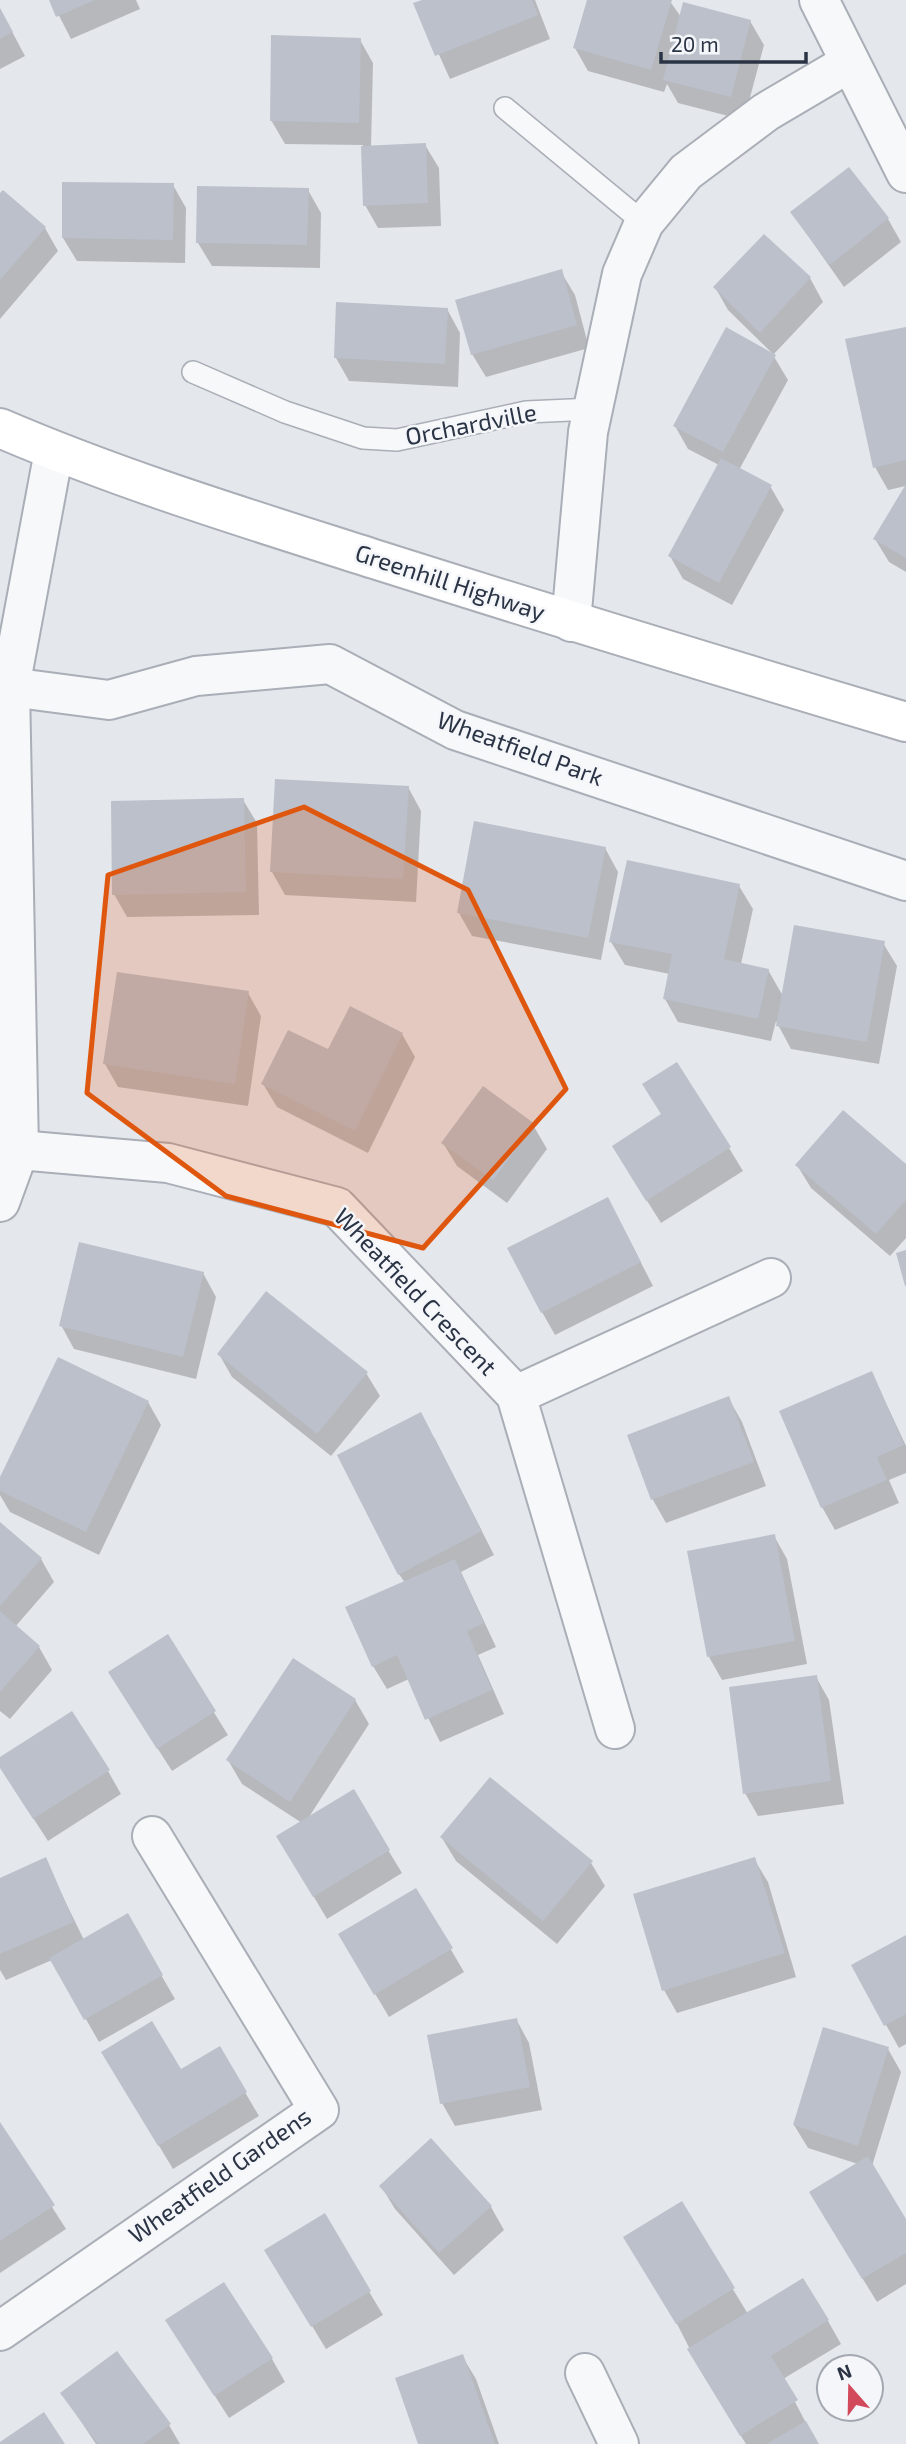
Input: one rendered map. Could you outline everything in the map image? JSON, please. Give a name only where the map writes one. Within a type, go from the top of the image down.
[{"type":"main road","name":"Greenhill Highway","points":[[0,428],[54,451],[290,533],[570,622],[906,722]]},
{"type":"street","points":[[818,0],[906,173]]},
{"type":"street","points":[[570,622],[593,409],[622,274],[644,223],[696,164],[765,111],[849,63]]},
{"type":"street","points":[[0,1202],[19,1150],[10,687],[54,451]]},
{"type":"street","name":"Wheatfield Park","points":[[10,687],[109,701],[196,676],[330,664],[455,730],[906,881]]},
{"type":"street","name":"Wheatfield Crescent","points":[[19,1150],[168,1163],[337,1207],[516,1395],[615,1729]]},
{"type":"street","name":"Wheatfield Crescent","points":[[516,1395],[771,1278]]},
{"type":"street","name":"Wheatfield Gardens","points":[[0,2330],[319,2110],[152,1836]]},
{"type":"street","points":[[585,2373],[619,2444]]},
{"type":"lane","points":[[505,108],[644,223]]},
{"type":"lane","name":"Orchardville","points":[[193,372],[285,412],[363,438],[397,440],[526,412],[593,409]]},
{"type":"highlighted area","points":[[304,807],[468,890],[566,1089],[423,1248],[226,1196],[87,1093],[108,875]]},
{"type":"building","points":[[49,0],[95,0],[56,17]]},
{"type":"building","points":[[422,0],[532,0],[538,15],[435,56],[413,3]]},
{"type":"building","points":[[587,0],[672,0],[651,70],[573,48]]},
{"type":"building","points":[[683,2],[751,20],[731,97],[663,80]]},
{"type":"building","points":[[0,8],[13,32],[0,39]]},
{"type":"building","points":[[271,35],[361,38],[359,123],[270,121]]},
{"type":"building","points":[[426,143],[428,203],[363,206],[361,146]]},
{"type":"building","points":[[849,167],[889,218],[830,265],[790,212]]},
{"type":"building","points":[[62,182],[174,183],[173,240],[62,238]]},
{"type":"building","points":[[197,186],[309,188],[307,245],[196,243]]},
{"type":"building","points":[[3,190],[46,227],[0,280],[0,193]]},
{"type":"building","points":[[764,234],[811,277],[760,333],[713,287]]},
{"type":"building","points":[[562,269],[577,325],[471,355],[455,300]]},
{"type":"building","points":[[336,302],[448,308],[445,364],[334,358]]},
{"type":"building","points":[[726,327],[776,355],[723,452],[673,426]]},
{"type":"building","points":[[906,327],[906,460],[873,468],[845,339]]},
{"type":"building","points":[[721,458],[772,485],[719,583],[668,556]]},
{"type":"building","points":[[906,484],[906,558],[873,539]]},
{"type":"building","points":[[275,779],[409,786],[403,879],[270,872]]},
{"type":"building","points":[[244,798],[246,892],[112,895],[111,801]]},
{"type":"building","points":[[474,821],[606,847],[588,938],[457,913]]},
{"type":"building","points":[[627,860],[740,884],[724,959],[769,969],[758,1019],[663,999],[672,954],[609,942]]},
{"type":"building","points":[[794,925],[885,941],[867,1042],[776,1026]]},
{"type":"building","points":[[117,972],[249,991],[235,1084],[103,1064]]},
{"type":"building","points":[[350,1006],[403,1033],[355,1131],[261,1084],[288,1030],[328,1049]]},
{"type":"building","points":[[677,1062],[731,1147],[646,1201],[612,1146],[661,1114],[642,1084]]},
{"type":"building","points":[[483,1086],[535,1124],[493,1180],[441,1143]]},
{"type":"building","points":[[843,1110],[906,1164],[906,1200],[876,1234],[795,1165]]},
{"type":"building","points":[[608,1197],[641,1262],[541,1313],[507,1248]]},
{"type":"building","points":[[79,1242],[204,1272],[183,1357],[59,1326]]},
{"type":"building","points":[[906,1250],[906,1286],[905,1286],[896,1253]]},
{"type":"building","points":[[266,1291],[368,1372],[317,1434],[217,1354]]},
{"type":"building","points":[[58,1357],[149,1401],[86,1532],[0,1491],[0,1477]]},
{"type":"building","points":[[872,1371],[904,1445],[877,1457],[887,1480],[821,1508],[779,1411]]},
{"type":"building","points":[[729,1396],[754,1462],[651,1500],[627,1435]]},
{"type":"building","points":[[421,1412],[482,1531],[398,1575],[337,1455]]},
{"type":"building","points":[[0,1522],[42,1558],[0,1606]]},
{"type":"building","points":[[775,1534],[795,1641],[707,1657],[687,1551]]},
{"type":"building","points":[[455,1559],[484,1623],[467,1631],[492,1690],[425,1720],[397,1655],[372,1667],[345,1607]]},
{"type":"building","points":[[0,1611],[40,1646],[0,1692]]},
{"type":"building","points":[[168,1634],[216,1711],[157,1749],[108,1672]]},
{"type":"building","points":[[293,1658],[356,1699],[290,1802],[226,1760]]},
{"type":"building","points":[[817,1675],[831,1781],[743,1794],[729,1687]]},
{"type":"building","points":[[72,1711],[110,1770],[33,1819],[0,1768],[0,1757]]},
{"type":"building","points":[[490,1777],[593,1861],[543,1921],[440,1837]]},
{"type":"building","points":[[354,1789],[390,1850],[313,1897],[276,1836]]},
{"type":"building","points":[[46,1857],[74,1922],[0,1954],[0,1878]]},
{"type":"building","points":[[755,1857],[785,1953],[662,1991],[633,1894]]},
{"type":"building","points":[[416,1888],[453,1948],[374,1995],[338,1934]]},
{"type":"building","points":[[128,1913],[163,1975],[84,2020],[49,1958]]},
{"type":"building","points":[[906,1935],[906,2014],[884,2026],[851,1965]]},
{"type":"building","points":[[517,2018],[530,2087],[440,2104],[427,2035]]},
{"type":"building","points":[[152,2021],[181,2069],[220,2046],[247,2092],[158,2146],[101,2052]]},
{"type":"building","points":[[823,2027],[889,2047],[858,2146],[793,2125]]},
{"type":"building","points":[[0,2122],[55,2205],[0,2241]]},
{"type":"building","points":[[431,2138],[492,2206],[439,2253],[379,2186]]},
{"type":"building","points":[[868,2156],[906,2219],[906,2253],[862,2279],[809,2192]]},
{"type":"building","points":[[682,2201],[735,2288],[676,2324],[623,2237]]},
{"type":"building","points":[[325,2213],[371,2291],[311,2327],[264,2250]]},
{"type":"building","points":[[803,2278],[829,2320],[771,2356],[798,2400],[740,2436],[687,2349]]},
{"type":"building","points":[[224,2282],[273,2358],[214,2396],[165,2320]]},
{"type":"building","points":[[117,2351],[171,2424],[143,2444],[98,2444],[60,2393]]},
{"type":"building","points":[[463,2354],[495,2444],[418,2444],[395,2378]]},
{"type":"building","points":[[44,2412],[65,2444],[0,2444],[0,2442]]},
{"type":"building","points":[[806,2421],[819,2444],[766,2444]]}]
